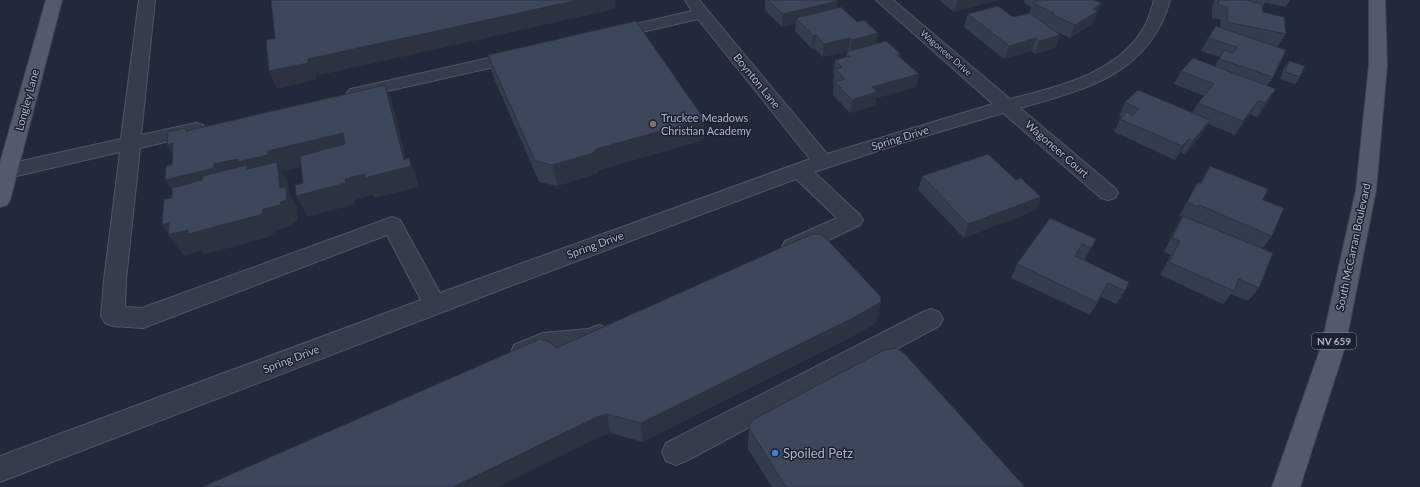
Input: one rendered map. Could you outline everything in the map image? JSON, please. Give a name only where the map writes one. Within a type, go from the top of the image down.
[{"type":"main road","name":"Longley Lane","points":[[0,200],[54,0]]},
{"type":"main road","name":"South McCarran Boulevard","points":[[1286,487],[1333,347],[1366,190],[1378,65],[1377,0]]},
{"type":"street","points":[[147,0],[115,280],[113,316],[143,318],[392,225],[435,305]]},
{"type":"street","name":"Wagoneer Drive","points":[[884,0],[1007,106]]},
{"type":"street","name":"Spring Drive","points":[[0,469],[799,170],[1007,106],[1050,95],[1084,83],[1113,68],[1135,51],[1151,31],[1160,12],[1162,0]]},
{"type":"street","points":[[595,38],[696,6]]},
{"type":"street","name":"Boynton Lane","points":[[696,6],[823,162]]},
{"type":"street","points":[[341,96],[535,52]]},
{"type":"street","name":"Wagoneer Court","points":[[1007,106],[1108,193]]},
{"type":"street","points":[[8,171],[208,126]]},
{"type":"street","points":[[774,256],[852,220],[799,170]]},
{"type":"street","points":[[676,452],[931,319]]},
{"type":"street","points":[[506,359],[543,343],[590,339],[618,326]]},
{"type":"building","points":[[271,0],[579,0],[308,59],[308,63],[269,71],[266,40],[275,38]]},
{"type":"building","points":[[768,0],[837,0],[838,1],[783,14]]},
{"type":"building","points":[[1037,0],[1094,0],[1102,3],[1093,9],[1098,11],[1075,25],[1051,14],[1054,13],[1033,3]]},
{"type":"building","points":[[1219,0],[1246,0],[1262,4],[1263,12],[1284,17],[1286,34],[1227,22],[1227,7],[1218,5]]},
{"type":"building","points":[[998,6],[1013,17],[1030,13],[1060,35],[1039,41],[1036,38],[1009,46],[968,14]]},
{"type":"building","points":[[841,7],[857,22],[864,20],[878,33],[852,40],[850,38],[824,44],[816,35],[813,36],[796,18]]},
{"type":"building","points":[[636,21],[704,119],[596,149],[593,153],[553,165],[535,161],[488,55]]},
{"type":"building","points":[[1216,26],[1286,50],[1273,77],[1219,59],[1224,50],[1233,53],[1237,47],[1208,38]]},
{"type":"building","points":[[886,41],[900,53],[897,55],[919,74],[872,87],[877,92],[852,100],[835,82],[845,79],[835,69],[842,67],[835,60],[850,56],[846,52]]},
{"type":"building","points":[[1193,58],[1276,89],[1265,103],[1258,101],[1243,121],[1198,103],[1214,84],[1181,71]]},
{"type":"building","points":[[1289,61],[1305,66],[1300,77],[1285,72]]},
{"type":"building","points":[[385,85],[404,160],[409,158],[411,166],[365,178],[365,174],[345,179],[346,183],[296,196],[295,185],[303,183],[300,156],[345,144],[343,133],[268,151],[268,155],[238,162],[238,159],[214,164],[214,168],[165,180],[166,166],[172,165],[173,143],[167,145],[168,132],[186,128],[186,131]]},
{"type":"building","points":[[1138,90],[1210,120],[1193,141],[1189,139],[1182,146],[1120,119],[1127,112],[1133,115],[1139,109],[1125,102]]},
{"type":"building","points":[[988,154],[1016,180],[1021,178],[1041,197],[968,224],[922,176]]},
{"type":"building","points":[[277,162],[280,188],[286,187],[287,200],[281,202],[281,205],[263,209],[263,214],[188,234],[188,230],[168,235],[169,223],[162,225],[164,199],[172,198],[172,188],[202,180],[203,176],[247,165],[247,169]]},
{"type":"building","points":[[1210,166],[1268,189],[1263,200],[1284,208],[1272,236],[1199,205],[1198,207],[1187,202],[1198,182],[1201,184]]},
{"type":"building","points":[[1183,216],[1273,253],[1259,288],[1239,279],[1234,291],[1169,262],[1180,241],[1172,238]]},
{"type":"building","points":[[1050,218],[1096,239],[1091,248],[1082,244],[1075,256],[1129,282],[1125,291],[1108,283],[1097,302],[1017,264]]},
{"type":"building","points":[[812,234],[820,234],[825,237],[880,296],[881,302],[853,318],[641,423],[607,414],[597,417],[453,487],[202,487],[540,339],[550,342],[556,348]]},
{"type":"building","points":[[896,348],[904,353],[1025,487],[786,487],[750,430],[749,426],[754,419],[884,350]]},
{"type":"place","name":"Truckee Meadows Christian Academy","points":[[653,124]]},
{"type":"place","name":"Spoiled Petz","points":[[775,453]]}]
